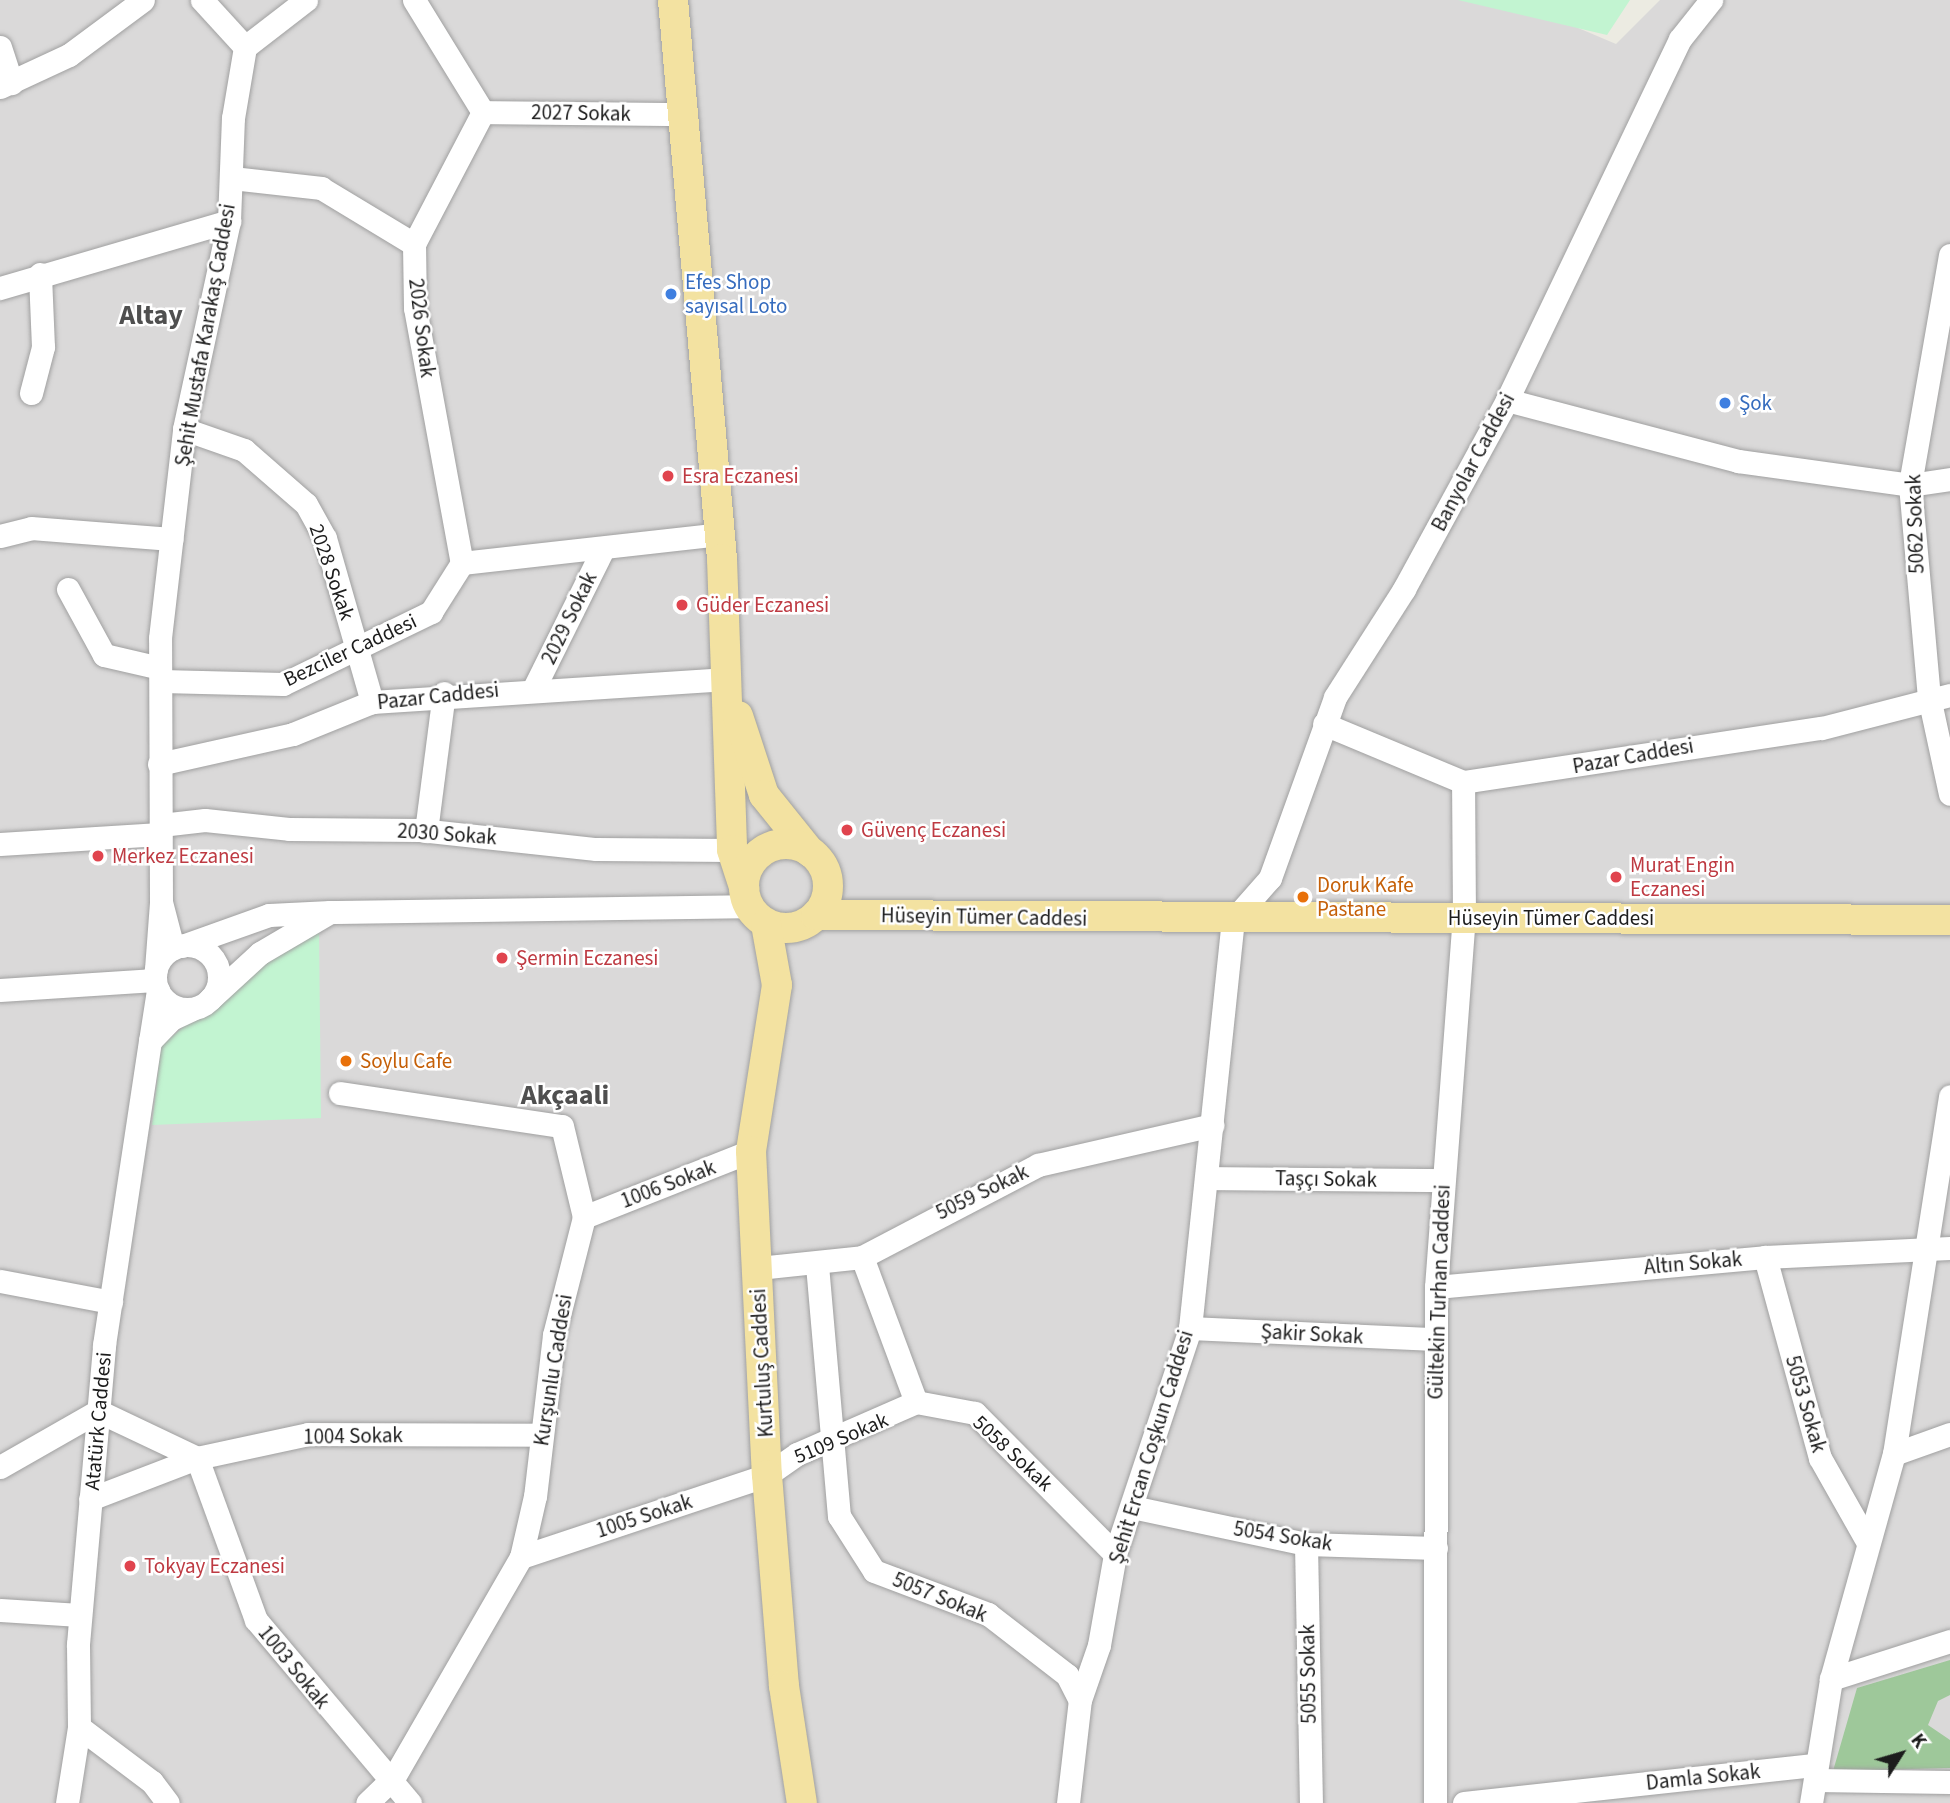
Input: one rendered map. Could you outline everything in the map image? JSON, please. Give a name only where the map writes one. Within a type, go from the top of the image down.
[{"type":"main road","points":[[673,0],[680,114],[719,534],[727,679],[764,795],[818,864],[816,915],[791,928],[753,906],[749,867],[769,848],[797,846],[818,864],[912,917]]},
{"type":"main road","name":"Kurtuluş Caddesi","points":[[727,679],[732,850],[753,906],[777,985],[751,1151],[767,1475],[784,1686],[802,1803]]},
{"type":"main road","name":"Hüseyin Tümer Caddesi","points":[[816,915],[1233,920],[1464,917],[1950,920]]},
{"type":"street","points":[[0,47],[6,85],[69,55],[143,0]]},
{"type":"street","points":[[202,0],[245,47],[306,0]]},
{"type":"street","points":[[414,0],[483,112]]},
{"type":"street","name":"Banyolar Caddesi","points":[[1233,920],[1270,878],[1324,724],[1507,400],[1674,51],[1711,0]]},
{"type":"street","name":"Şehit Mustafa Karakaş Caddesi","points":[[161,902],[161,674],[172,539],[184,429],[229,221],[245,47]]},
{"type":"street","name":"2027 Sokak","points":[[483,112],[680,114]]},
{"type":"street","name":"2026 Sokak","points":[[462,563],[415,308],[414,244],[483,112]]},
{"type":"street","points":[[232,178],[321,188],[414,244]]},
{"type":"street","points":[[0,288],[40,274],[229,221]]},
{"type":"street","name":"5062 Sokak","points":[[1950,255],[1910,485],[1940,696],[1950,794]]},
{"type":"street","points":[[31,393],[43,347],[40,274]]},
{"type":"street","points":[[1507,400],[1673,448],[1910,485],[1950,479]]},
{"type":"street","name":"2028 Sokak","points":[[184,429],[244,450],[306,504],[325,538],[372,702]]},
{"type":"street","points":[[0,536],[31,528],[172,539]]},
{"type":"street","points":[[462,563],[719,534]]},
{"type":"street","name":"2029 Sokak","points":[[534,688],[603,549]]},
{"type":"street","name":"Bezciler Caddesi","points":[[68,589],[104,655],[161,674],[283,684],[356,645],[431,612],[462,563]]},
{"type":"street","name":"Pazar Caddesi","points":[[159,764],[293,734],[372,702],[444,693],[727,679]]},
{"type":"street","points":[[426,831],[444,693]]},
{"type":"street","name":"Pazar Caddesi","points":[[1463,782],[1822,727],[1940,696]]},
{"type":"street","points":[[1324,724],[1463,782]]},
{"type":"street","name":"Gültekin Turhan Caddesi","points":[[1435,1803],[1436,1287],[1464,917],[1463,782]]},
{"type":"street","name":"2030 Sokak","points":[[0,844],[160,830],[205,820],[289,829],[426,831],[596,849],[732,850]]},
{"type":"street","points":[[161,902],[177,947]]},
{"type":"street","name":"Atatürk Caddesi","points":[[67,1803],[79,1727],[80,1615],[98,1411],[111,1302],[150,1041],[161,902]]},
{"type":"street","points":[[156,980],[177,947],[268,915],[753,906]]},
{"type":"street","points":[[150,1041],[170,1019],[201,1004],[260,953],[330,912]]},
{"type":"street","name":"Şehit Ercan Coşkun Caddesi","points":[[1069,1803],[1080,1700],[1099,1645],[1115,1553],[1190,1328],[1210,1178],[1212,1125],[1233,920]]},
{"type":"street","points":[[177,947],[197,947],[214,960],[219,980],[201,1004]]},
{"type":"street","points":[[0,990],[156,980]]},
{"type":"street","points":[[156,980],[172,1005],[201,1004]]},
{"type":"street","name":"Kurşunlu Caddesi","points":[[341,1093],[562,1126],[584,1217],[554,1335],[521,1557],[394,1777],[367,1803]]},
{"type":"street","points":[[1811,1803],[1831,1679],[1894,1454],[1950,1096]]},
{"type":"street","name":"5059 Sokak","points":[[758,1268],[817,1265],[862,1256],[1038,1165],[1212,1125]]},
{"type":"street","name":"1006 Sokak","points":[[584,1217],[751,1151]]},
{"type":"street","name":"Taşçı Sokak","points":[[1210,1178],[1443,1180]]},
{"type":"street","name":"Altın Sokak","points":[[1436,1287],[1765,1257],[1950,1248]]},
{"type":"street","points":[[862,1256],[916,1402]]},
{"type":"street","name":"5053 Sokak","points":[[1765,1257],[1819,1458],[1868,1543]]},
{"type":"street","name":"5057 Sokak","points":[[817,1265],[828,1438],[839,1516],[874,1570],[988,1614],[1067,1675],[1080,1700]]},
{"type":"street","points":[[0,1281],[111,1302]]},
{"type":"street","name":"Şakir Sokak","points":[[1190,1328],[1435,1339]]},
{"type":"street","name":"5109 Sokak","points":[[767,1475],[828,1438],[916,1402]]},
{"type":"street","name":"5058 Sokak","points":[[916,1402],[975,1413],[1115,1553]]},
{"type":"street","points":[[0,1468],[98,1411],[197,1458]]},
{"type":"street","name":"1004 Sokak","points":[[90,1499],[197,1458],[308,1434],[541,1434]]},
{"type":"street","points":[[1894,1454],[1950,1434]]},
{"type":"street","name":"1003 Sokak","points":[[197,1458],[256,1620],[346,1732],[394,1777]]},
{"type":"street","name":"1005 Sokak","points":[[521,1557],[767,1475]]},
{"type":"street","name":"5054 Sokak","points":[[1132,1507],[1306,1544],[1436,1548]]},
{"type":"street","name":"5055 Sokak","points":[[1306,1544],[1311,1803]]},
{"type":"street","points":[[0,1610],[80,1615]]},
{"type":"street","points":[[1831,1679],[1950,1641]]},
{"type":"street","points":[[79,1727],[152,1782],[168,1803]]},
{"type":"street","name":"Damla Sokak","points":[[1464,1803],[1815,1773],[1950,1782]]},
{"type":"street","points":[[394,1777],[410,1803]]},
{"type":"shaded area","points":[[0,0],[1512,0],[1616,44],[1660,0],[1950,0],[1950,1803],[0,1803]]},
{"type":"green space","points":[[1458,0],[1630,0],[1607,35]]},
{"type":"green space","points":[[319,929],[321,1118],[152,1125],[161,1046],[238,980]]},
{"type":"green space","points":[[1950,1660],[1950,1695],[1938,1701],[1928,1725],[1950,1740],[1950,1768],[1833,1771],[1857,1688]]},
{"type":"place","name":"Efes Shop sayısal Loto","points":[[671,294]]},
{"type":"place","name":"Şok","points":[[1725,403]]},
{"type":"place","name":"Esra Eczanesi","points":[[668,476]]},
{"type":"place","name":"Güder Eczanesi","points":[[682,605]]},
{"type":"place","name":"Güvenç Eczanesi","points":[[847,830]]},
{"type":"place","name":"Merkez Eczanesi","points":[[98,856]]},
{"type":"place","name":"Murat Engin Eczanesi","points":[[1616,877]]},
{"type":"place","name":"Doruk Kafe Pastane","points":[[1303,897]]},
{"type":"place","name":"Şermin Eczanesi","points":[[502,958]]},
{"type":"place","name":"Soylu Cafe","points":[[346,1061]]},
{"type":"place","name":"Tokyay Eczanesi","points":[[130,1566]]},
{"type":"district","name":"Altay","points":[[151,315]]},
{"type":"district","name":"Akçaali","points":[[565,1095]]}]
